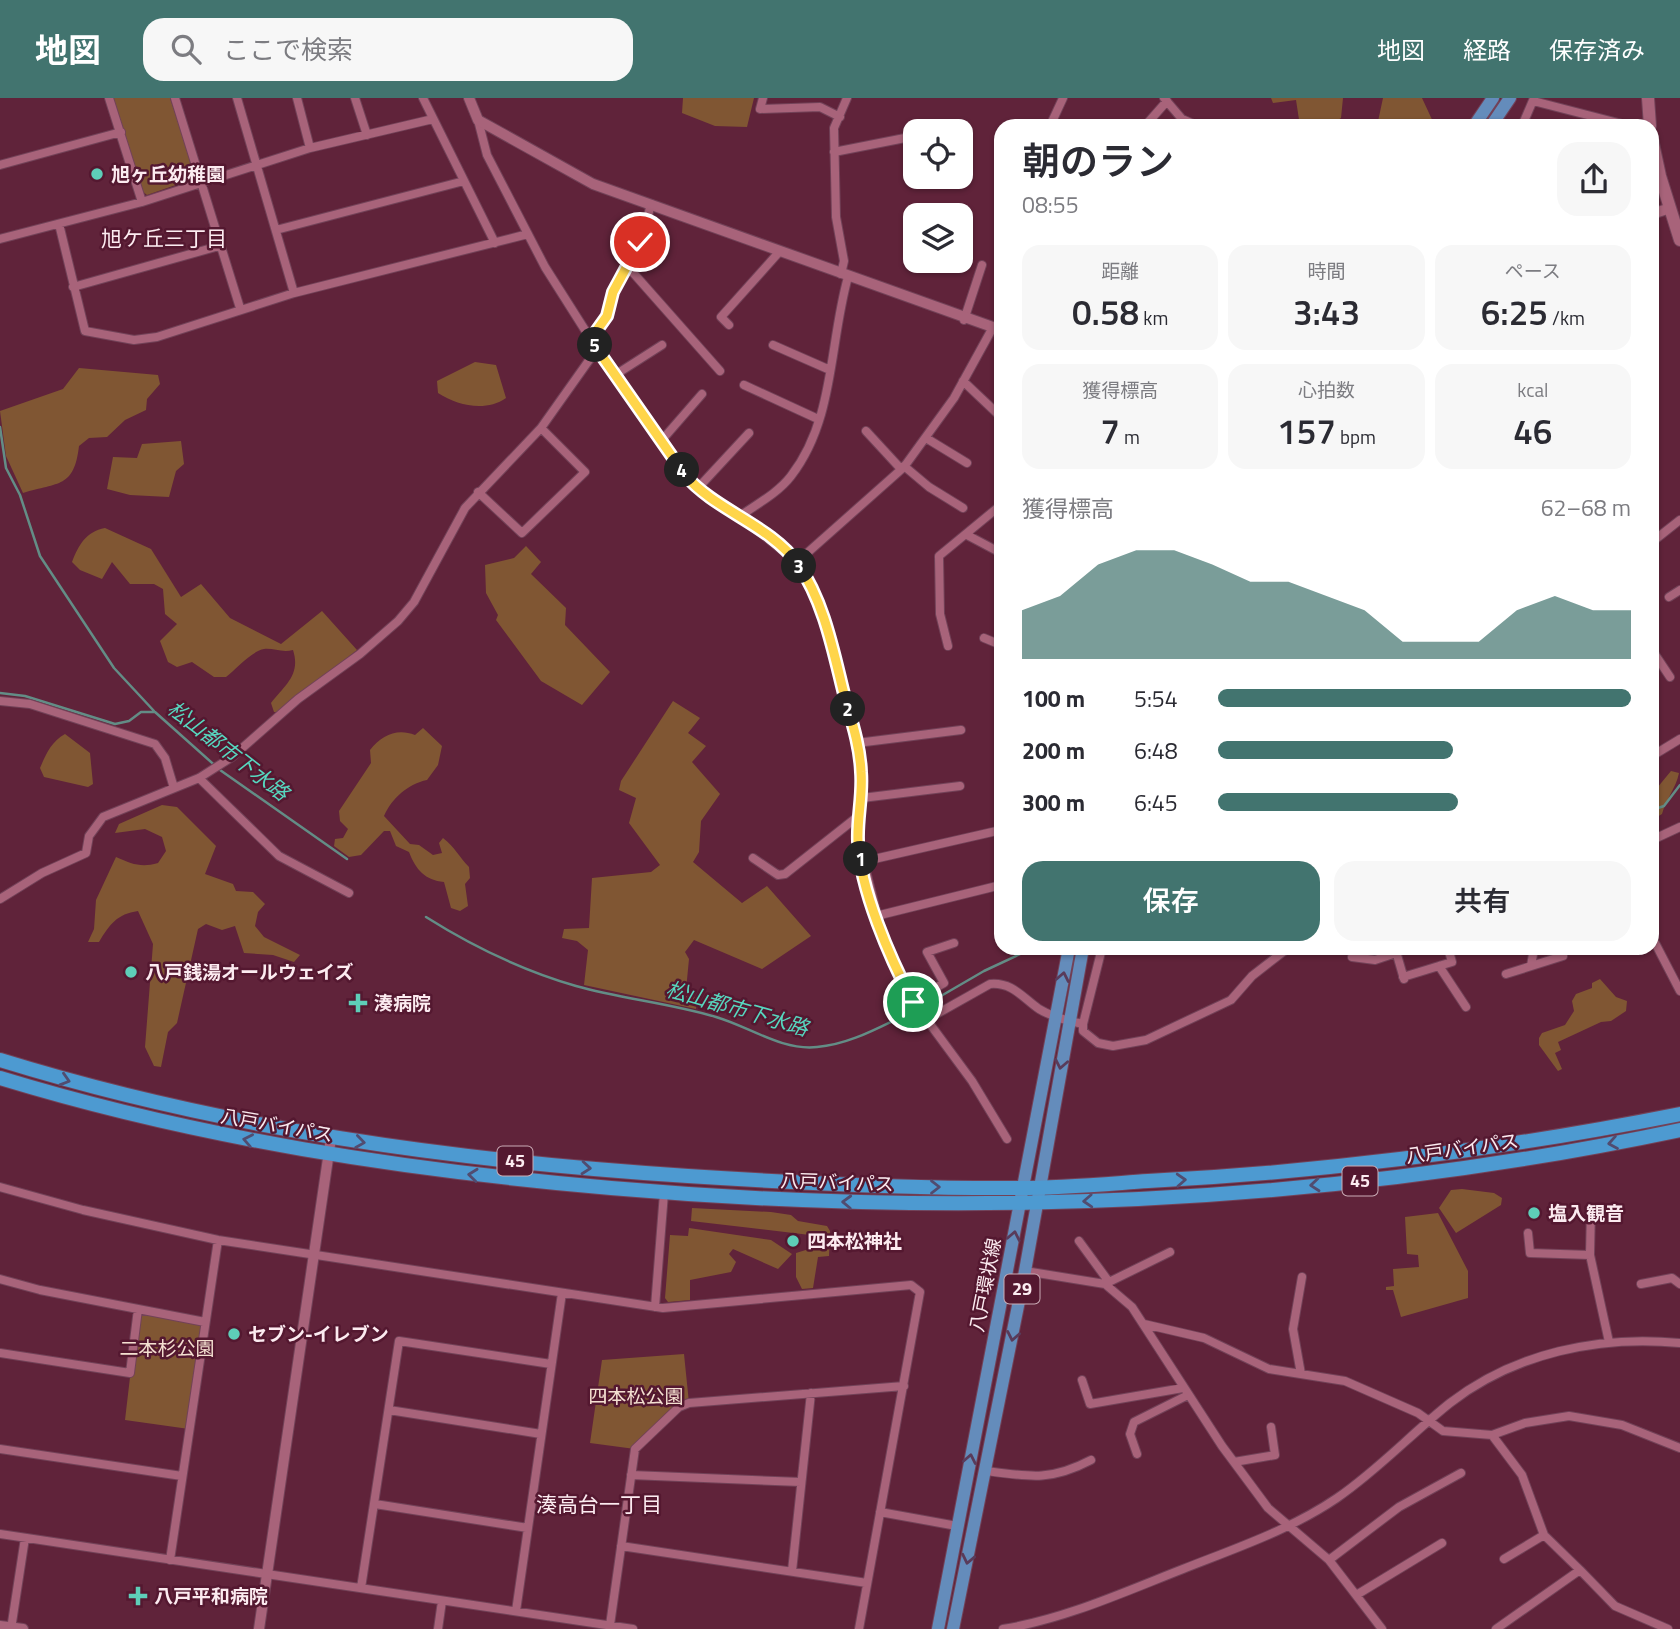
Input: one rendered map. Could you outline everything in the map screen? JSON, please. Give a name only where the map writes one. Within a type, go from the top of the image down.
[{"type":"highway","name":"八戸バイパス","points":[[0,1060],[75,1083],[193,1111],[331,1138],[508,1161],[649,1173],[897,1187],[1040,1188],[1218,1178],[1345,1166],[1539,1139],[1680,1114]]},
{"type":"highway","name":"八戸バイパス","points":[[0,1078],[168,1124],[329,1155],[465,1174],[663,1193],[853,1202],[1020,1205],[1213,1195],[1374,1180],[1491,1164],[1680,1130]]},
{"type":"main road","points":[[1479,119],[1493,98]]},
{"type":"main road","points":[[1496,119],[1510,98]]},
{"type":"main road","points":[[1648,98],[1650,119]]},
{"type":"main road","points":[[1659,184],[1680,240]]},
{"type":"main road","name":"八戸環状線","points":[[938,1629],[1068,955]]},
{"type":"main road","name":"八戸環状線","points":[[953,1629],[987,1471],[1040,1188],[1076,1023],[1082,955]]},
{"type":"street","points":[[109,98],[142,202]]},
{"type":"street","points":[[175,98],[240,308]]},
{"type":"street","points":[[237,98],[293,293]]},
{"type":"street","points":[[297,98],[310,148]]},
{"type":"street","points":[[355,98],[367,135]]},
{"type":"street","points":[[423,98],[495,243]]},
{"type":"street","points":[[469,98],[487,155],[545,267],[615,375],[697,489],[740,516],[797,562],[823,615],[857,743],[862,798],[858,840],[884,942],[913,1002],[972,1081],[1007,1139]]},
{"type":"street","points":[[763,98],[760,109],[820,107],[840,117]]},
{"type":"street","points":[[740,516],[790,478],[805,454],[828,397],[844,275],[836,217],[834,128],[847,98]]},
{"type":"street","points":[[1053,119],[1063,98]]},
{"type":"street","points":[[1150,119],[1165,99],[1182,119]]},
{"type":"street","points":[[1525,119],[1534,99],[1605,119]]},
{"type":"street","points":[[0,239],[142,202],[310,148],[433,119]]},
{"type":"street","points":[[478,120],[570,173],[994,329]]},
{"type":"street","points":[[0,165],[121,132]]},
{"type":"street","points":[[834,152],[903,138]]},
{"type":"street","points":[[276,230],[464,181]]},
{"type":"street","points":[[592,337],[607,316],[613,292],[640,242],[651,204]]},
{"type":"street","points":[[1659,212],[1670,208]]},
{"type":"street","points":[[59,224],[85,331],[104,337],[134,340],[158,337],[240,308],[293,293],[528,234]]},
{"type":"street","points":[[73,286],[219,246]]},
{"type":"street","points":[[729,325],[721,317],[780,251]]},
{"type":"street","points":[[964,320],[982,265]]},
{"type":"street","points":[[628,267],[651,289],[688,338],[720,371]]},
{"type":"street","points":[[797,562],[834,532],[857,506],[903,468],[926,438],[994,333]]},
{"type":"street","points":[[615,375],[662,345]]},
{"type":"street","points":[[773,345],[830,370]]},
{"type":"street","points":[[0,899],[42,873],[86,853],[89,836],[103,817],[199,778],[242,749],[298,699],[360,654],[398,621],[414,603],[465,508],[541,428],[597,349]]},
{"type":"street","points":[[963,381],[994,410]]},
{"type":"street","points":[[744,385],[818,419]]},
{"type":"street","points":[[662,440],[702,394]]},
{"type":"street","points":[[478,492],[522,533],[585,472],[541,428]]},
{"type":"street","points":[[866,431],[903,468],[963,508]]},
{"type":"street","points":[[697,489],[749,433]]},
{"type":"street","points":[[926,438],[967,463]]},
{"type":"street","points":[[948,646],[940,614],[939,556],[994,511]]},
{"type":"street","points":[[1659,536],[1680,520]]},
{"type":"street","points":[[967,535],[994,549]]},
{"type":"street","points":[[1669,597],[1680,590]]},
{"type":"street","points":[[984,638],[994,642]]},
{"type":"street","points":[[1659,660],[1670,677]]},
{"type":"street","points":[[0,701],[30,704],[155,744],[165,758],[174,788]]},
{"type":"street","points":[[857,743],[961,730]]},
{"type":"street","points":[[1659,751],[1680,739]]},
{"type":"street","points":[[199,778],[279,856],[349,893]]},
{"type":"street","points":[[862,798],[960,786]]},
{"type":"street","points":[[753,858],[778,875],[785,874],[860,814]]},
{"type":"street","points":[[1659,836],[1680,827]]},
{"type":"street","points":[[862,862],[994,832]]},
{"type":"street","points":[[876,916],[994,887]]},
{"type":"street","points":[[913,1002],[944,983],[928,952],[954,943]]},
{"type":"street","points":[[1659,950],[1680,991]]},
{"type":"street","points":[[1076,1023],[1100,955]]},
{"type":"street","points":[[926,1020],[990,984],[999,983],[1010,986],[1040,1010],[1076,1023],[1098,1043],[1113,1046],[1146,1040],[1231,1000],[1252,976],[1279,955]]},
{"type":"street","points":[[1352,957],[1375,960],[1387,955]]},
{"type":"street","points":[[1397,955],[1404,979],[1452,962],[1450,955]]},
{"type":"street","points":[[1531,966],[1533,955]]},
{"type":"street","points":[[1506,974],[1563,956]]},
{"type":"street","points":[[1439,966],[1466,1007]]},
{"type":"street","points":[[259,1629],[331,1138]]},
{"type":"street","points":[[0,1187],[83,1210],[218,1240],[314,1257],[655,1307],[911,1284],[920,1292],[859,1629]]},
{"type":"street","points":[[655,1307],[663,1193]]},
{"type":"street","points":[[1591,1208],[1590,1255],[1609,1342]]},
{"type":"street","points":[[1528,1233],[1530,1253],[1590,1255]]},
{"type":"street","points":[[170,1560],[218,1240]]},
{"type":"street","points":[[1079,1241],[1107,1283],[1132,1307],[1185,1392],[1268,1508],[1329,1560],[1358,1594],[1382,1629]]},
{"type":"street","points":[[1025,1271],[1107,1283],[1170,1252]]},
{"type":"street","points":[[1301,1277],[1293,1329],[1301,1374]]},
{"type":"street","points":[[1641,1284],[1672,1278],[1680,1284]]},
{"type":"street","points":[[0,1279],[205,1322]]},
{"type":"street","points":[[516,1611],[562,1293]]},
{"type":"street","points":[[0,1353],[130,1373],[138,1309]]},
{"type":"street","points":[[1144,1324],[1204,1338],[1269,1369],[1345,1381],[1386,1397],[1443,1431],[1492,1435],[1525,1423],[1569,1416],[1622,1425],[1680,1448]]},
{"type":"street","points":[[1003,1629],[1053,1618],[1290,1526],[1366,1476],[1476,1385],[1507,1368],[1609,1342],[1635,1339],[1680,1343]]},
{"type":"street","points":[[361,1588],[399,1340],[551,1364]]},
{"type":"street","points":[[1082,1380],[1090,1404],[1185,1392]]},
{"type":"street","points":[[610,1626],[635,1449],[679,1407],[690,1403],[904,1386]]},
{"type":"street","points":[[1137,1454],[1130,1434],[1134,1422],[1185,1392]]},
{"type":"street","points":[[792,1570],[811,1393]]},
{"type":"street","points":[[389,1410],[541,1434]]},
{"type":"street","points":[[1234,1462],[1275,1455],[1271,1427]]},
{"type":"street","points":[[1492,1435],[1522,1475],[1544,1535],[1615,1606],[1668,1629]]},
{"type":"street","points":[[0,1449],[182,1476]]},
{"type":"street","points":[[987,1471],[1030,1478],[1067,1473],[1091,1460]]},
{"type":"street","points":[[1329,1560],[1399,1507],[1461,1474]]},
{"type":"street","points":[[631,1475],[801,1482]]},
{"type":"street","points":[[375,1504],[527,1528]]},
{"type":"street","points":[[880,1512],[957,1526]]},
{"type":"street","points":[[0,1534],[633,1629]]},
{"type":"street","points":[[1504,1559],[1544,1535]]},
{"type":"street","points":[[11,1628],[25,1538]]},
{"type":"street","points":[[1358,1594],[1442,1543]]},
{"type":"street","points":[[621,1546],[867,1583]]},
{"type":"street","points":[[1496,1629],[1580,1570]]},
{"type":"street","points":[[438,1629],[442,1601]]},
{"type":"green space","points":[[113,98],[170,98],[195,173],[190,180],[147,195],[142,191]]},
{"type":"green space","points":[[683,98],[754,98],[747,127],[715,126],[682,113]]},
{"type":"green space","points":[[1271,98],[1343,98],[1340,119],[1299,119],[1296,100],[1273,103]]},
{"type":"green space","points":[[1383,98],[1422,98],[1432,119],[1378,119]]},
{"type":"green space","points":[[475,362],[496,365],[506,398],[490,405],[472,406],[438,393],[437,381]]},
{"type":"green space","points":[[79,368],[158,375],[160,384],[147,399],[146,410],[125,420],[107,437],[89,438],[79,446],[73,470],[63,481],[23,493],[6,456],[0,411],[63,389]]},
{"type":"green space","points":[[181,441],[184,464],[176,471],[169,497],[130,495],[107,489],[113,457],[137,458],[142,444]]},
{"type":"green space","points":[[105,528],[151,549],[181,597],[201,584],[230,618],[281,644],[322,611],[357,650],[278,712],[274,712],[271,703],[293,673],[293,650],[259,650],[226,677],[214,677],[192,662],[177,667],[168,662],[160,641],[177,624],[165,614],[163,589],[154,584],[130,584],[112,562],[102,579],[80,570],[72,562],[84,540],[93,532]]},
{"type":"green space","points":[[526,546],[541,562],[531,574],[566,608],[565,625],[610,672],[582,705],[541,681],[496,620],[498,615],[486,593],[485,565],[514,558]]},
{"type":"green space","points":[[673,701],[700,718],[688,733],[706,746],[692,762],[720,794],[701,821],[699,852],[693,862],[742,903],[767,886],[811,936],[762,969],[694,940],[685,952],[689,959],[686,990],[697,999],[696,1009],[584,985],[588,950],[577,941],[562,938],[564,929],[589,928],[592,878],[651,872],[660,865],[629,823],[636,798],[619,790],[621,781]]},
{"type":"green space","points":[[423,728],[442,746],[438,765],[427,780],[401,793],[384,816],[410,844],[419,845],[433,855],[442,853],[439,843],[443,838],[469,867],[470,878],[465,884],[468,906],[460,911],[451,908],[444,882],[422,873],[409,852],[396,846],[390,831],[384,831],[361,855],[349,857],[334,846],[335,839],[343,838],[348,829],[340,821],[339,811],[371,763],[370,750],[390,734],[402,732],[415,735]]},
{"type":"green space","points":[[65,734],[90,753],[93,784],[88,787],[44,777],[40,768],[47,753]]},
{"type":"green space","points":[[1671,771],[1679,773],[1659,816],[1659,786]]},
{"type":"green space","points":[[162,805],[177,807],[216,846],[205,874],[233,884],[236,891],[253,892],[265,904],[258,912],[255,926],[264,937],[300,955],[294,962],[273,955],[244,953],[235,926],[222,930],[206,924],[198,929],[177,1023],[168,1032],[161,1067],[154,1066],[145,1047],[153,944],[138,911],[115,921],[99,942],[88,942],[94,929],[96,900],[116,857],[147,865],[158,863],[166,851],[162,837],[145,829],[115,833],[119,824]]},
{"type":"green space","points":[[1600,979],[1616,997],[1627,1001],[1626,1011],[1611,1021],[1601,1022],[1558,1042],[1561,1050],[1555,1053],[1562,1069],[1558,1071],[1539,1045],[1539,1038],[1542,1033],[1565,1025],[1574,1011],[1572,1001],[1576,994],[1592,988],[1592,983]]},
{"type":"green space","points":[[1451,1190],[1494,1193],[1502,1198],[1501,1205],[1456,1233],[1439,1208]]},
{"type":"green space","points":[[692,1208],[771,1212],[791,1215],[798,1221],[827,1226],[830,1231],[829,1256],[818,1257],[813,1288],[802,1289],[796,1277],[796,1253],[809,1249],[810,1235],[691,1221]]},
{"type":"green space","points":[[1438,1213],[1468,1271],[1468,1298],[1401,1317],[1393,1290],[1386,1290],[1386,1287],[1394,1286],[1393,1269],[1419,1267],[1418,1255],[1407,1254],[1405,1217]]},
{"type":"green space","points":[[689,1228],[771,1240],[792,1254],[778,1269],[733,1249],[729,1254],[736,1262],[731,1272],[690,1280],[690,1300],[668,1302],[665,1298],[670,1235],[688,1236]]},
{"type":"green space","name":"二本杉公園","points":[[138,1309],[205,1322],[189,1429],[125,1420]]},
{"type":"green space","name":"四本松公園","points":[[684,1354],[689,1403],[635,1449],[590,1443],[602,1360]]},
{"type":"waterway","points":[[0,427],[6,468],[20,495],[40,556],[114,668],[154,711]]},
{"type":"waterway","name":"松山都市下水路","points":[[0,693],[25,696],[115,724],[129,721],[141,712],[155,712],[220,770],[347,859]]},
{"type":"waterway","name":"松山都市下水路","points":[[1659,808],[1664,806],[1680,785]]},
{"type":"waterway","name":"松山都市下水路","points":[[426,917],[499,957],[537,973],[593,990],[716,1017],[791,1045],[817,1047],[843,1042],[916,1010]]},
{"type":"waterway","name":"松山都市下水路","points":[[922,1007],[984,971],[1018,955]]},
{"type":"place","name":"旭ヶ丘幼稚園","points":[[97,174]]},
{"type":"place","name":"八戸銭湯オールウェイズ","points":[[131,972]]},
{"type":"place","name":"湊病院","points":[[358,1003]]},
{"type":"place","name":"塩入観音","points":[[1534,1213]]},
{"type":"place","name":"四本松神社","points":[[793,1241]]},
{"type":"place","name":"セブン-イレブン","points":[[234,1334]]},
{"type":"place","name":"八戸平和病院","points":[[138,1596]]},
{"type":"district","name":"旭ケ丘三丁目","points":[[164,239]]},
{"type":"district","name":"湊高台一丁目","points":[[599,1505]]},
{"type":"route","points":[[640,242],[613,292],[607,316],[597,334],[592,337],[597,349],[697,489],[740,516],[797,562],[817,599],[857,743],[862,798],[858,840],[862,862],[884,942],[913,1002]]}]
